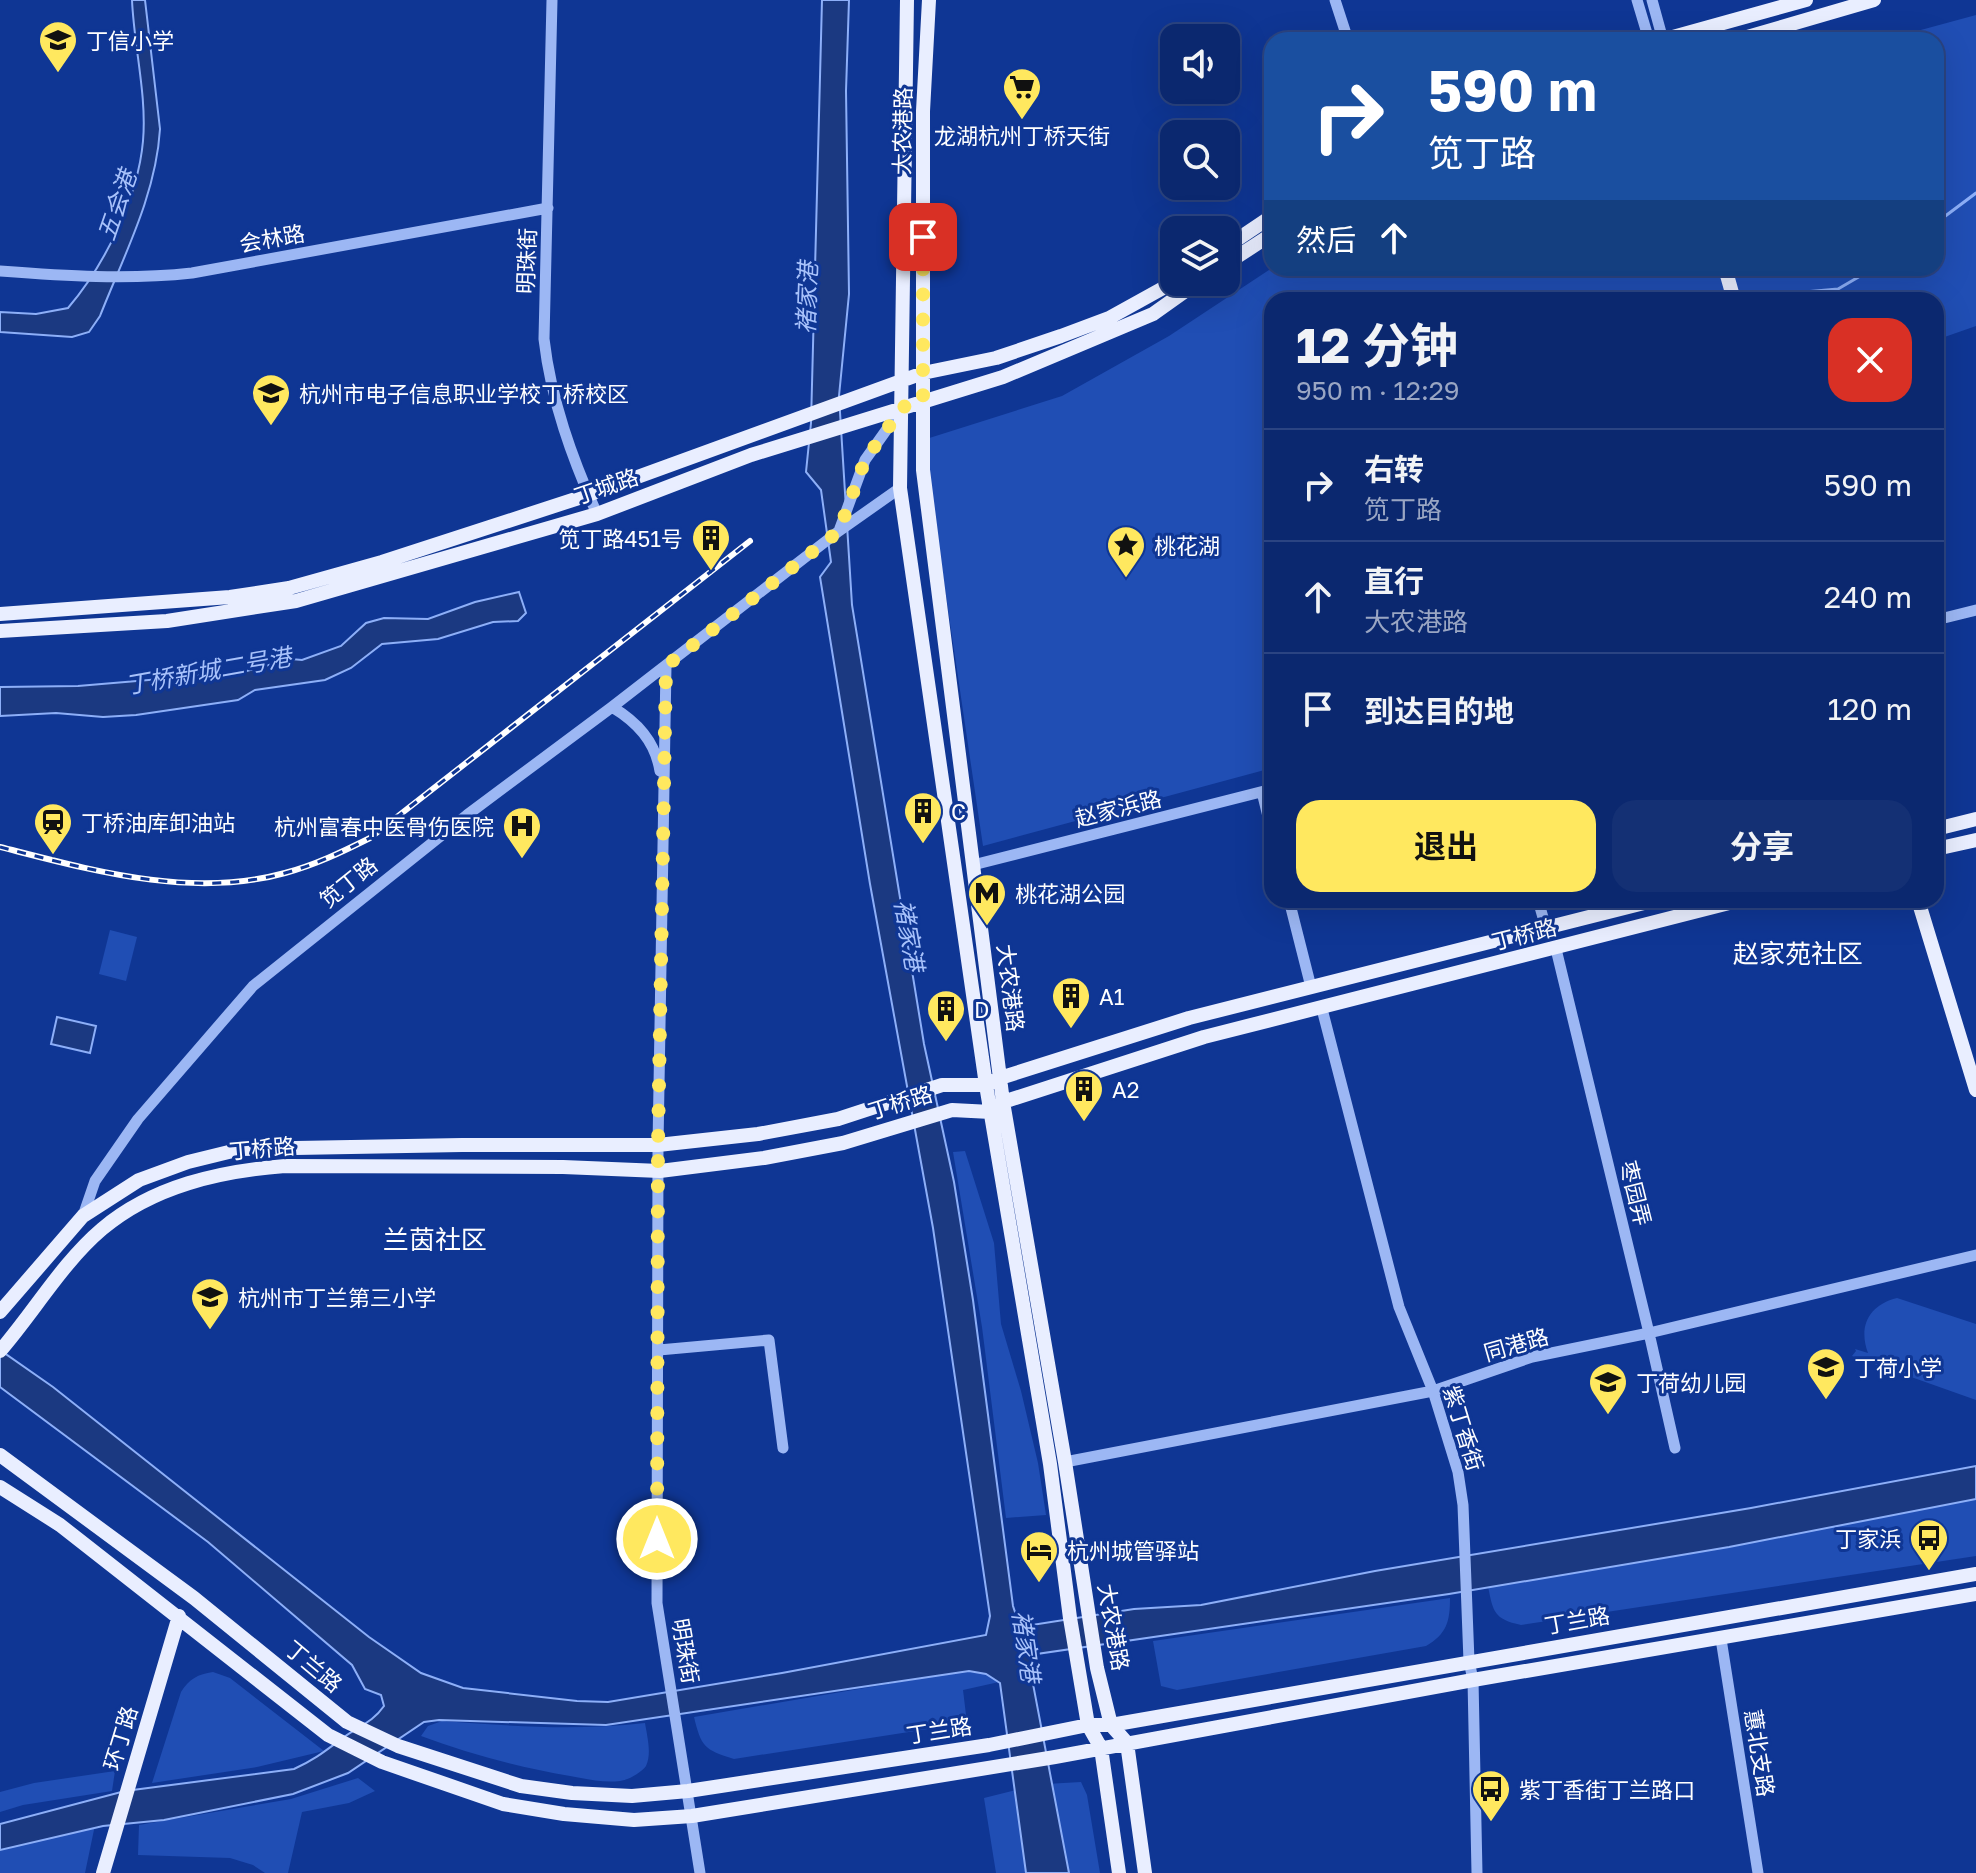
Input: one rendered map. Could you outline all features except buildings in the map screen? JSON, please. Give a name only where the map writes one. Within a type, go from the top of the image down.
[{"type":"main road","name":"大农港路","points":[[907,0],[900,488],[993,1081],[1003,1102],[1097,1668],[1111,1725],[1127,1743]]},
{"type":"main road","name":"大农港路","points":[[929,0],[923,111],[923,470],[973,865],[993,1081],[991,1112],[1050,1464],[1070,1618],[1088,1725],[1101,1748],[1119,1873]]},
{"type":"main road","points":[[1692,32],[1806,0]]},
{"type":"main road","points":[[1764,32],[1874,0]]},
{"type":"main road","points":[[1240,238],[1264,221]]},
{"type":"main road","points":[[1240,255],[1264,239]]},
{"type":"main road","name":"丁城路","points":[[0,614],[230,597],[289,588],[382,562],[588,495],[901,380],[996,358],[1061,336],[1109,318],[1160,290]]},
{"type":"main road","name":"丁城路","points":[[0,631],[167,621],[296,601],[597,514],[751,455],[1003,377],[1153,314],[1178,296]]},
{"type":"main road","points":[[1944,827],[1976,819]]},
{"type":"main road","points":[[1944,847],[1976,840]]},
{"type":"main road","name":"丁桥路","points":[[83,1216],[139,1180],[188,1162],[241,1149],[658,1145],[758,1134],[825,1121],[942,1085],[993,1081],[1189,1018],[1625,908]]},
{"type":"main road","name":"丁桥路","points":[[2,1348],[102,1229],[139,1204],[186,1183],[239,1169],[298,1166],[563,1167],[660,1171],[764,1158],[843,1143],[952,1110],[991,1112],[1003,1102],[1204,1037],[1711,908]]},
{"type":"main road","points":[[1920,908],[1976,1090]]},
{"type":"main road","name":"笕丁路","points":[[0,1312],[83,1216]]},
{"type":"main road","name":"丁兰路","points":[[0,1455],[194,1598],[347,1722],[398,1746],[521,1786],[572,1793],[632,1796],[688,1791],[989,1745],[1088,1725],[1111,1725],[1976,1574]]},
{"type":"main road","name":"丁兰路","points":[[0,1487],[60,1525],[328,1735],[382,1762],[503,1804],[564,1814],[634,1820],[692,1816],[1005,1766],[1473,1680],[1976,1594]]},
{"type":"main road","name":"环丁路","points":[[103,1873],[179,1616]]},
{"type":"main road","points":[[1127,1743],[1145,1873]]},
{"type":"street","name":"明珠街","points":[[552,0],[544,339],[548,377],[558,414],[597,514]]},
{"type":"street","points":[[1332,0],[1339,32]]},
{"type":"street","points":[[1332,0],[1345,32]]},
{"type":"street","points":[[1637,0],[1647,32]]},
{"type":"street","points":[[1652,0],[1661,32]]},
{"type":"street","name":"会林路","points":[[0,271],[79,278],[169,276],[548,208]]},
{"type":"street","points":[[839,531],[865,460],[903,407]]},
{"type":"street","name":"笕丁路","points":[[83,1216],[95,1181],[138,1119],[253,986],[467,815],[839,531],[900,488]]},
{"type":"street","points":[[1944,618],[1976,610]]},
{"type":"street","name":"明珠街","points":[[666,666],[658,1145],[657,1603],[700,1873]]},
{"type":"street","points":[[612,707],[631,719],[649,739],[659,763],[664,793]]},
{"type":"street","name":"赵家浜路","points":[[973,865],[1264,791]]},
{"type":"street","points":[[1291,908],[1311,987]]},
{"type":"street","points":[[1540,908],[1546,928]]},
{"type":"street","name":"枣园弄","points":[[1556,949],[1675,1448]]},
{"type":"street","name":"紫丁香街","points":[[1322,1009],[1399,1307],[1433,1391],[1458,1472],[1463,1505],[1469,1661],[1473,1680],[1477,1873]]},
{"type":"street","name":"同港路","points":[[1065,1462],[1433,1391],[1532,1357],[1649,1333],[1976,1255]]},
{"type":"street","points":[[659,1350],[769,1340],[783,1448]]},
{"type":"street","name":"蕙北支路","points":[[1721,1639],[1758,1873]]},
{"type":"shaded area","name":"桃花湖公园","points":[[1976,15],[1976,326],[1944,337],[1944,292],[1264,292],[1264,770],[983,846],[923,440],[1062,396],[1169,336],[1230,296],[1240,296],[1240,289],[1264,273],[1264,276],[1944,276],[1944,32],[1913,32]]},
{"type":"shaded area","points":[[110,930],[137,937],[126,981],[99,974]]},
{"type":"shaded area","points":[[965,1151],[994,1243],[1001,1324],[1038,1463],[1046,1515],[1006,1518],[982,1327],[953,1152]]},
{"type":"shaded area","points":[[1897,1298],[1976,1324],[1976,1400],[1852,1356],[1855,1349],[1868,1353],[1864,1334],[1873,1311]]},
{"type":"shaded area","points":[[1976,1499],[1976,1556],[1521,1625],[1500,1617],[1491,1602],[1488,1586]]},
{"type":"shaded area","points":[[1450,1598],[1446,1626],[1439,1637],[1426,1646],[1177,1690],[1161,1686],[1153,1641]]},
{"type":"shaded area","points":[[988,1667],[999,1682],[963,1690],[967,1723],[734,1759],[705,1746],[694,1717]]},
{"type":"shaded area","points":[[213,1672],[230,1678],[324,1751],[257,1767],[152,1783],[181,1692],[194,1678]]},
{"type":"shaded area","points":[[442,1721],[568,1727],[645,1723],[649,1756],[646,1766],[627,1779],[595,1780],[513,1764],[421,1736],[428,1726]]},
{"type":"shaded area","points":[[115,1771],[112,1791],[23,1805],[0,1812],[0,1792],[34,1783]]},
{"type":"shaded area","points":[[358,1778],[375,1791],[349,1803],[302,1812],[288,1873],[265,1873],[253,1865],[230,1858],[138,1855],[139,1825],[291,1799]]},
{"type":"shaded area","points":[[1081,1782],[1087,1795],[1100,1873],[1062,1873],[1046,1784]]},
{"type":"shaded area","points":[[1020,1789],[1034,1873],[996,1873],[984,1798]]},
{"type":"shaded area","points":[[95,1825],[85,1873],[0,1873],[0,1850]]},
{"type":"water","points":[[132,0],[145,0],[160,129],[146,201],[128,247],[100,316],[89,332],[72,337],[0,332],[0,312],[36,314],[68,308],[106,252],[127,208],[140,163],[144,124]]},
{"type":"water","name":"褚家港","points":[[822,0],[849,0],[846,91],[849,294],[839,396],[852,605],[924,1044],[954,1182],[973,1300],[1013,1606],[1018,1621],[1032,1625],[1134,1609],[1201,1605],[1375,1571],[1751,1508],[1976,1466],[1976,1499],[1729,1547],[1449,1594],[1037,1654],[1033,1664],[1033,1684],[1069,1873],[1026,1873],[1000,1683],[986,1674],[969,1671],[606,1725],[424,1722],[348,1773],[293,1794],[164,1820],[103,1826],[0,1850],[0,1824],[125,1791],[294,1769],[370,1720],[384,1706],[381,1695],[365,1689],[352,1665],[208,1542],[0,1387],[0,1350],[53,1387],[369,1637],[421,1673],[463,1688],[608,1702],[986,1635],[990,1616],[933,1228],[870,884],[820,577],[831,562],[821,490],[806,472],[811,423]]},
{"type":"water","points":[[519,592],[526,613],[518,621],[493,622],[438,639],[382,644],[351,668],[325,680],[255,690],[238,700],[136,715],[103,717],[56,713],[0,716],[0,687],[78,686],[243,672],[291,659],[302,660],[341,646],[366,623],[384,618],[428,619],[475,602]]},
{"type":"water","points":[[57,1017],[96,1026],[90,1053],[51,1044]]},
{"type":"waterway","points":[[1944,217],[1976,193]]},
{"type":"waterway","points":[[1804,292],[1838,289],[1860,276]]},
{"type":"railway","points":[[0,847],[105,872],[178,882],[249,880],[318,862],[370,838],[750,541]]},
{"type":"place","name":"丁信小学","points":[[58,74]]},
{"type":"place","name":"龙湖杭州丁桥天街","points":[[1022,121]]},
{"type":"place","name":"杭州市电子信息职业学校丁桥校区","points":[[271,427]]},
{"type":"place","name":"笕丁路451号","points":[[711,572]]},
{"type":"place","name":"桃花湖","points":[[1126,579]]},
{"type":"place","name":"C","points":[[923,845]]},
{"type":"place","name":"丁桥油库卸油站","points":[[53,856]]},
{"type":"place","name":"杭州富春中医骨伤医院","points":[[522,860]]},
{"type":"place","name":"桃花湖公园","points":[[987,927]]},
{"type":"place","name":"A1","points":[[1071,1030]]},
{"type":"place","name":"D","points":[[946,1043]]},
{"type":"place","name":"A2","points":[[1084,1123]]},
{"type":"place","name":"杭州市丁兰第三小学","points":[[210,1331]]},
{"type":"place","name":"丁荷小学","points":[[1826,1401]]},
{"type":"place","name":"丁荷幼儿园","points":[[1608,1416]]},
{"type":"place","name":"丁家浜","points":[[1929,1572]]},
{"type":"place","name":"杭州城管驿站","points":[[1039,1584]]},
{"type":"place","name":"紫丁香街丁兰路口","points":[[1491,1823]]},
{"type":"district","name":"赵家苑社区","points":[[1798,953]]},
{"type":"district","name":"兰茵社区","points":[[435,1239]]},
{"type":"route","points":[[657,1539],[658,1145],[666,666],[839,531],[865,460],[903,407],[923,401],[923,237]]},
{"type":"water label","name":"五会港","points":[[116,205]]},
{"type":"water label","name":"丁桥新城二号港","points":[[208,670]]}]
